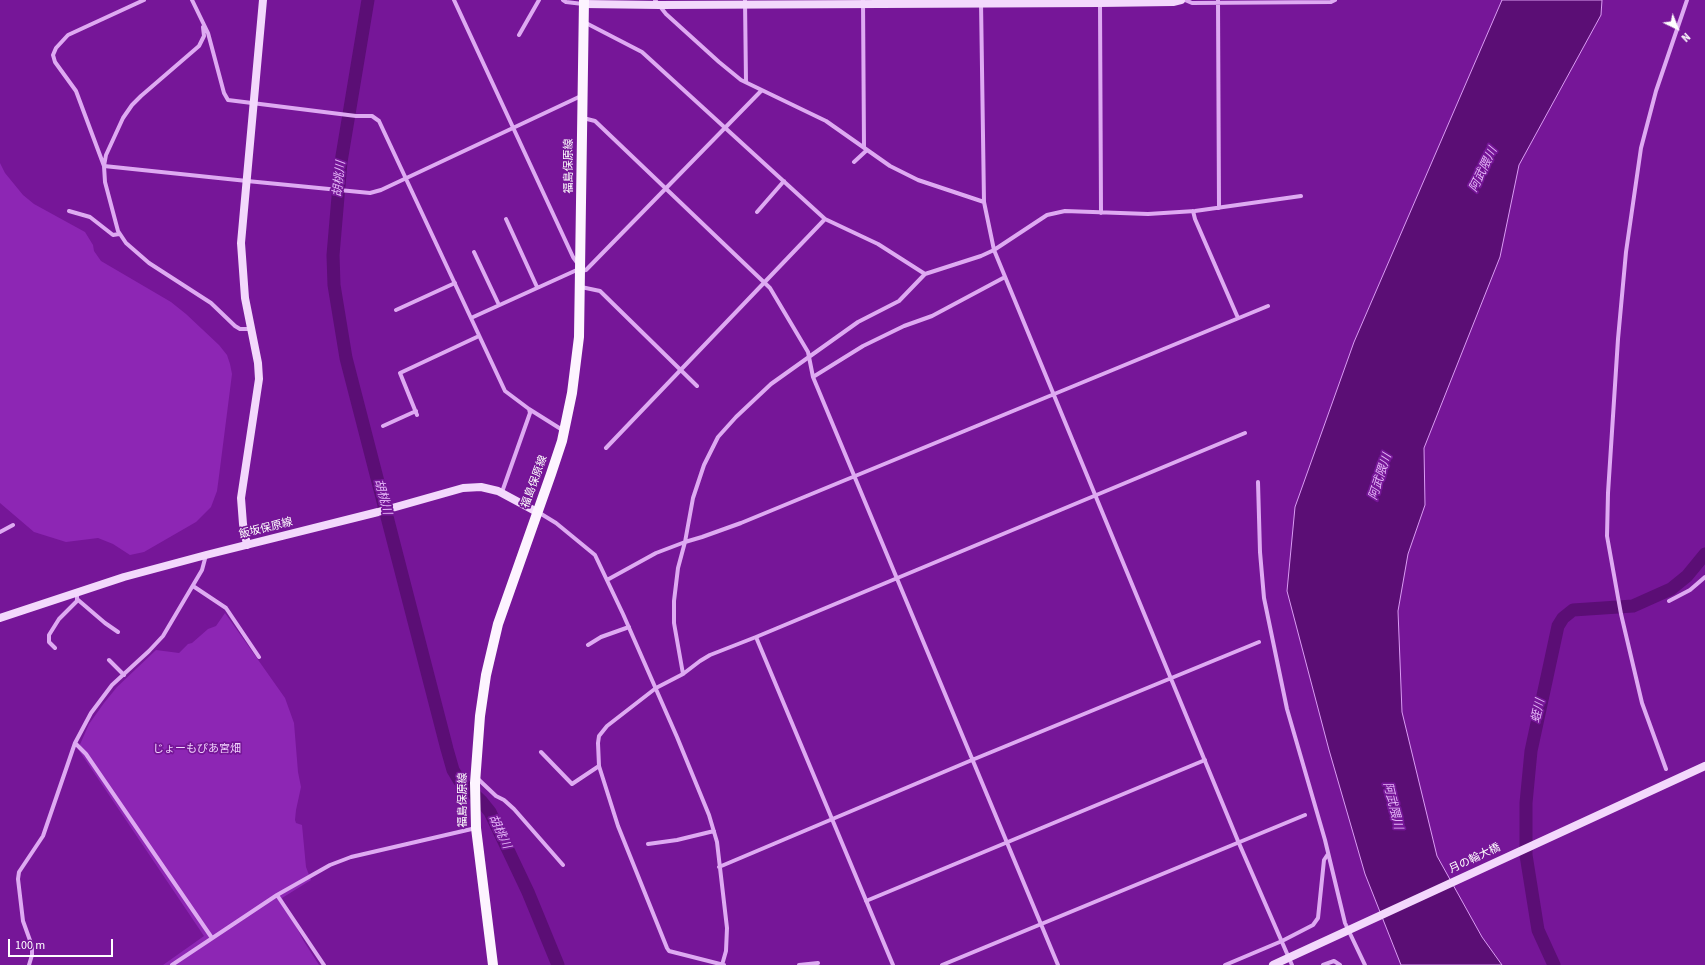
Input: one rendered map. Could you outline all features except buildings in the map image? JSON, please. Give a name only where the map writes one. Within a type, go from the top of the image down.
[{"type":"main road","name":"福島保原線","points":[[493,965],[476,828],[475,780],[480,716],[486,675],[498,624],[537,512],[552,474],[564,432],[572,393],[579,337],[584,2]]},
{"type":"street","points":[[104,166],[76,91],[55,62],[53,55],[56,48],[68,35],[144,0]]},
{"type":"street","points":[[192,0],[208,33],[226,97],[230,101],[376,118],[379,121],[505,391],[564,432]]},
{"type":"street","points":[[247,545],[243,524],[241,498],[259,379],[258,363],[243,289],[241,243],[264,0]]},
{"type":"street","points":[[454,0],[573,257],[581,268],[586,270],[761,91]]},
{"type":"street","points":[[519,35],[539,0]]},
{"type":"street","points":[[563,0],[566,2],[658,3],[1173,2],[1181,0]]},
{"type":"street","points":[[1185,0],[1192,3],[1218,1],[1331,2],[1336,0]]},
{"type":"street","points":[[1666,769],[1642,703],[1621,614],[1607,536],[1608,492],[1618,339],[1626,252],[1641,148],[1656,92],[1687,0]]},
{"type":"street","points":[[1218,1],[1219,208]]},
{"type":"street","points":[[854,162],[866,148],[863,2]]},
{"type":"street","points":[[981,2],[984,202],[994,250],[1238,842],[1290,961],[1273,965]]},
{"type":"street","points":[[1100,2],[1101,213]]},
{"type":"street","points":[[658,3],[666,14],[735,76],[761,91],[813,114],[866,148],[890,166],[918,180],[984,202]]},
{"type":"street","points":[[745,3],[746,82]]},
{"type":"street","points":[[584,22],[642,52],[825,219],[878,244],[924,274]]},
{"type":"street","points":[[204,26],[204,36],[200,45],[193,54],[132,105],[123,118],[106,155],[104,166],[106,190],[119,234],[126,243],[149,262],[211,303],[235,326],[240,329],[250,329]]},
{"type":"street","points":[[200,45],[207,43],[211,46]]},
{"type":"street","points":[[104,166],[247,182],[370,193],[381,190],[583,95]]},
{"type":"street","points":[[583,118],[595,121],[765,282],[777,298],[810,357],[813,377],[1058,965]]},
{"type":"street","points":[[757,212],[784,181]]},
{"type":"street","points":[[683,674],[674,623],[676,579],[685,542],[693,498],[704,466],[718,438],[736,416],[771,384],[858,322],[899,301],[924,274],[974,259],[994,250],[1042,218],[1054,212],[1148,214],[1219,208],[1301,196]]},
{"type":"street","points":[[69,211],[90,218],[113,235],[119,234]]},
{"type":"street","points":[[1193,211],[1195,219],[1238,318]]},
{"type":"street","points":[[606,448],[825,219]]},
{"type":"street","points":[[506,220],[537,287]]},
{"type":"street","points":[[474,252],[499,305]]},
{"type":"street","points":[[471,318],[581,268]]},
{"type":"street","points":[[813,377],[863,346],[904,326],[932,316],[1005,277]]},
{"type":"street","points":[[396,310],[454,283]]},
{"type":"street","points":[[580,287],[600,291],[697,386]]},
{"type":"street","points":[[606,580],[641,560],[685,542],[741,523],[1268,306]]},
{"type":"street","points":[[383,426],[416,413],[400,373],[479,336]]},
{"type":"street","points":[[502,492],[530,413],[529,409]]},
{"type":"street","points":[[537,512],[556,523],[587,548],[594,556],[629,627],[656,688],[680,744],[717,842],[727,928],[726,951],[723,965],[669,951],[666,948],[620,832],[599,766],[598,743],[603,731],[656,688],[683,674],[705,658],[1245,433]]},
{"type":"street","points":[[1258,482],[1264,598],[1287,709],[1328,854],[1347,931],[1365,965]]},
{"type":"street","name":"飯坂保原線","points":[[0,618],[77,596],[124,577],[378,512],[463,488],[481,487],[502,492],[537,512]]},
{"type":"street","points":[[0,532],[14,525]]},
{"type":"street","points":[[29,965],[32,955],[32,946],[23,921],[18,879],[19,872],[43,836],[75,743],[97,704],[112,685],[163,636],[202,570],[206,555]]},
{"type":"street","points":[[1669,602],[1690,590],[1705,577]]},
{"type":"street","points":[[193,586],[226,608],[259,657]]},
{"type":"street","points":[[55,648],[48,642],[49,635],[56,624],[73,605],[77,596],[105,623],[118,632]]},
{"type":"street","points":[[588,645],[601,637],[629,627]]},
{"type":"street","points":[[756,637],[893,965]]},
{"type":"street","points":[[719,867],[832,818],[1259,642]]},
{"type":"street","points":[[109,660],[124,675]]},
{"type":"street","points":[[75,743],[86,754],[212,938]]},
{"type":"street","points":[[541,752],[572,784],[599,766]]},
{"type":"street","points":[[866,901],[1205,760]]},
{"type":"street","name":"月の輪大橋","points":[[1290,961],[1347,931],[1705,766]]},
{"type":"street","points":[[475,780],[496,796],[504,800],[514,809],[563,865]]},
{"type":"street","points":[[942,965],[1305,815]]},
{"type":"street","points":[[172,965],[277,895],[311,875],[341,860],[476,828]]},
{"type":"street","points":[[648,844],[677,840],[714,831]]},
{"type":"street","points":[[1225,965],[1310,928],[1316,921],[1324,860],[1328,854]]},
{"type":"street","points":[[277,895],[324,965]]},
{"type":"street","points":[[1323,965],[1334,961],[1340,965]]},
{"type":"street","points":[[799,965],[818,963]]},
{"type":"green space","points":[[0,163],[5,173],[23,195],[34,204],[85,232],[93,245],[94,251],[101,261],[171,302],[219,345],[227,355],[232,374],[217,491],[211,507],[196,522],[144,552],[130,555],[113,544],[98,538],[66,542],[34,532],[0,503]]},
{"type":"green space","name":"じょーもぴあ宮畑","points":[[225,613],[285,698],[294,723],[298,772],[301,787],[295,820],[296,823],[302,825],[306,867],[311,880],[282,898],[303,940],[319,965],[163,965],[204,936],[78,749],[89,724],[104,703],[117,687],[156,650],[179,653],[208,629],[216,626]]},
{"type":"water","name":"阿武隈川","points":[[1502,0],[1602,0],[1601,15],[1519,165],[1500,257],[1424,448],[1425,505],[1408,554],[1398,611],[1402,712],[1437,856],[1482,937],[1502,965],[1401,965],[1365,874],[1329,750],[1287,591],[1295,507],[1354,342]]},
{"type":"waterway","name":"胡桃川","points":[[368,0],[341,162],[333,255],[334,285],[346,358],[453,770],[459,780],[482,802],[490,812],[528,892],[558,965]]},
{"type":"waterway","name":"蛭川","points":[[1554,965],[1538,930],[1526,855],[1526,803],[1531,751],[1558,626],[1563,618],[1573,610],[1633,606],[1671,589],[1687,576],[1705,554]]}]
